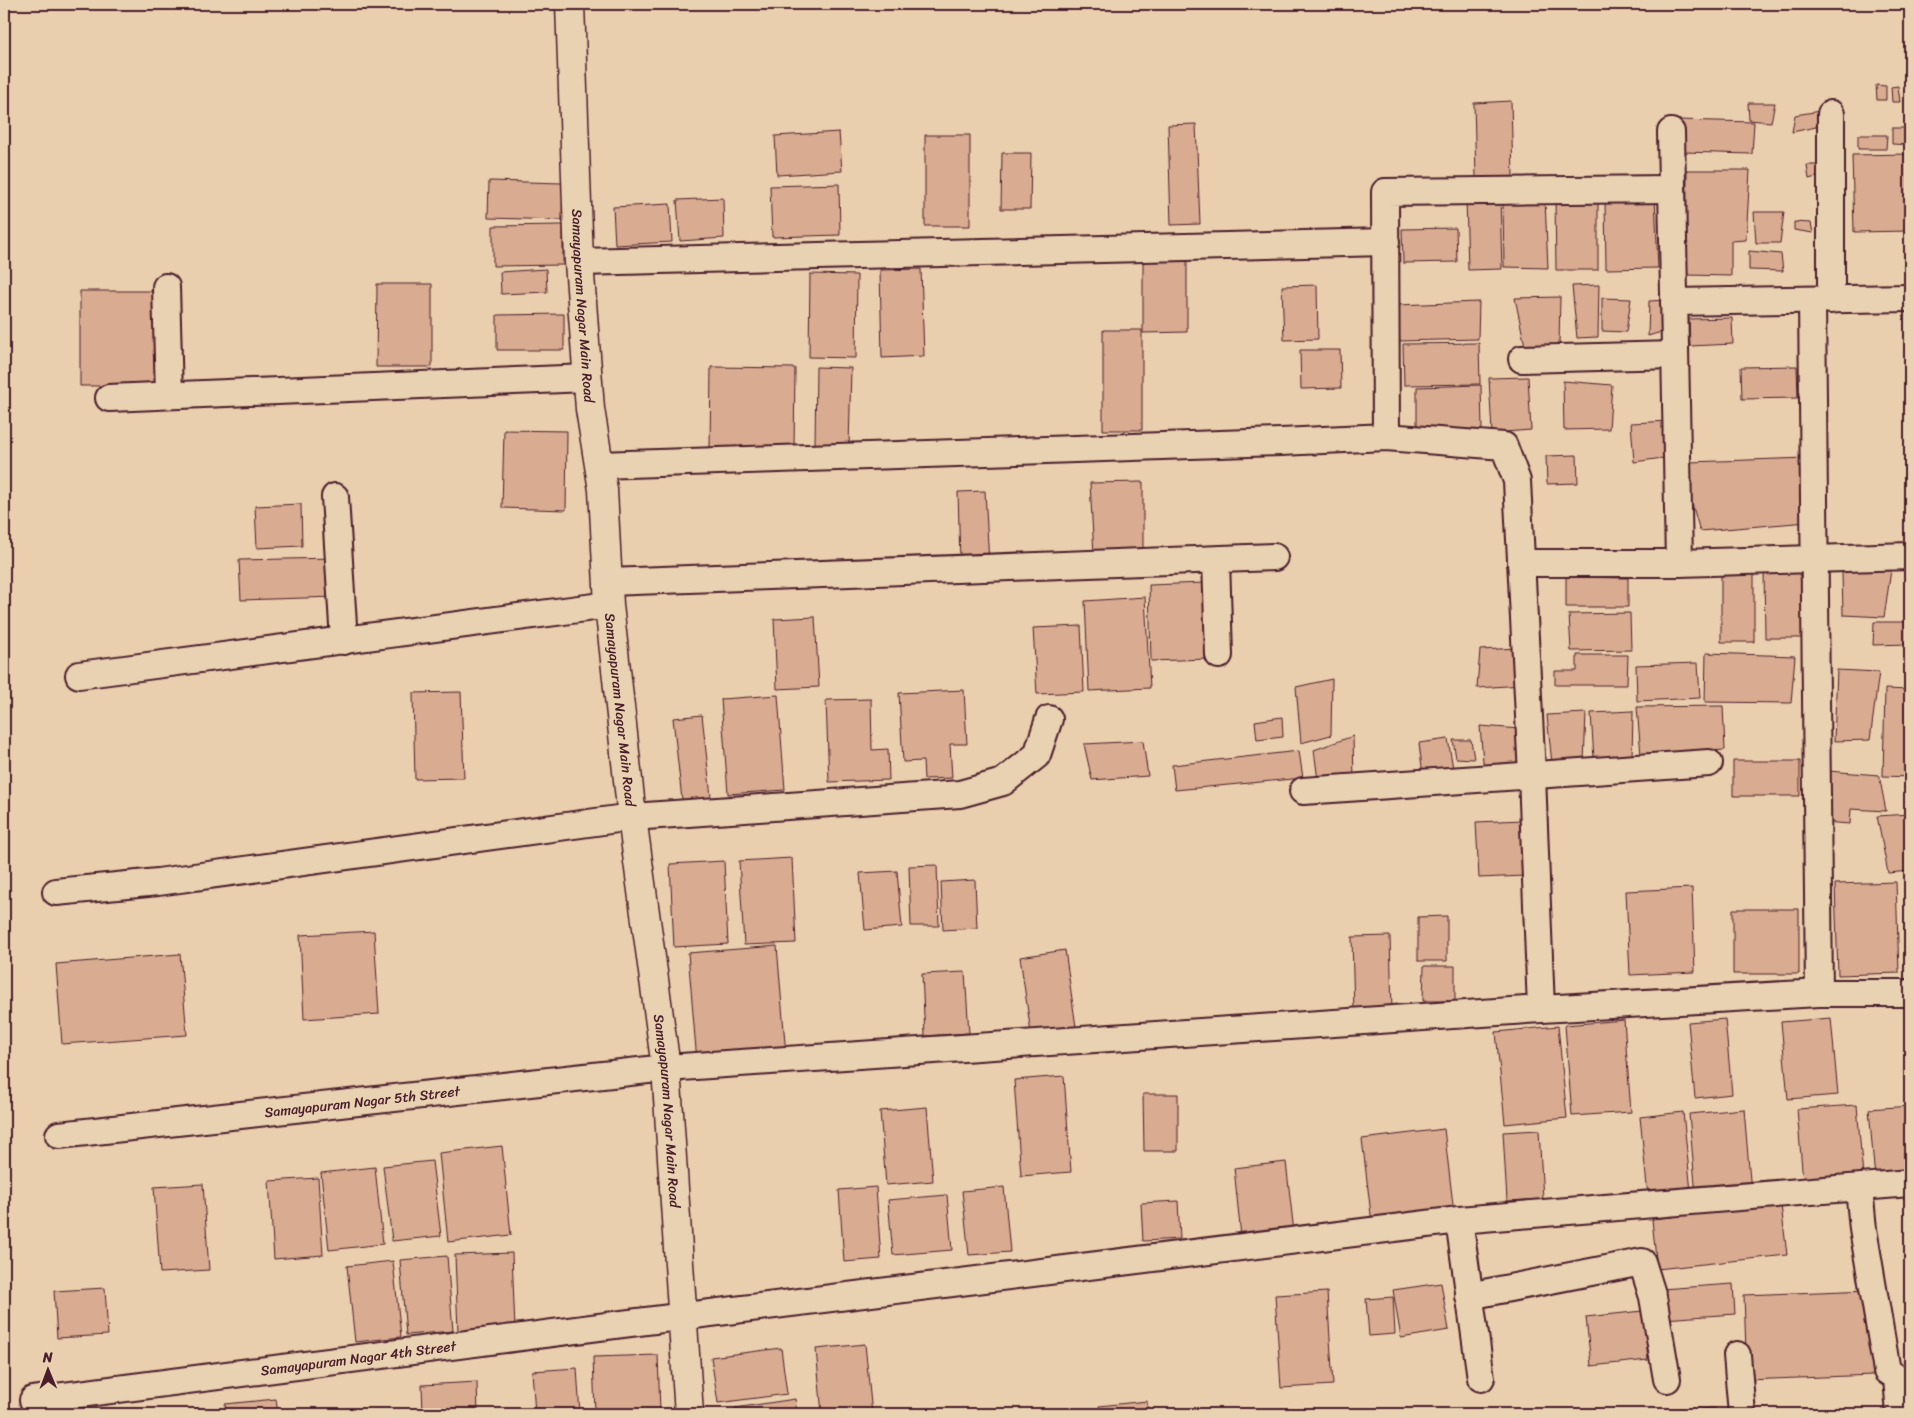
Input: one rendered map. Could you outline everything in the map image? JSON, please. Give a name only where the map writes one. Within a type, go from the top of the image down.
[{"type":"street","name":"Samayapuram Nagar Main Road","points":[[570,4],[579,262],[590,408],[603,490],[609,594],[632,817],[666,1068],[689,1414]]},
{"type":"street","points":[[1819,993],[1815,559],[1822,301],[1831,114]]},
{"type":"street","points":[[1671,132],[1679,563]]},
{"type":"street","points":[[1386,437],[1385,192],[1672,189]]},
{"type":"street","points":[[579,262],[1386,242]]},
{"type":"street","points":[[166,287],[169,395]]},
{"type":"street","points":[[1674,302],[1822,301],[1910,298]]},
{"type":"street","points":[[1522,360],[1675,355]]},
{"type":"street","points":[[108,398],[588,378]]},
{"type":"street","points":[[599,465],[1386,437],[1504,446],[1517,481],[1532,774],[1541,1009]]},
{"type":"street","points":[[335,497],[344,641]]},
{"type":"street","points":[[1521,563],[1679,563],[1910,556]]},
{"type":"street","points":[[78,675],[344,641],[609,594],[1274,557]]},
{"type":"street","points":[[1216,560],[1219,655]]},
{"type":"street","points":[[56,892],[158,882],[632,817],[960,794],[1003,782],[1037,755],[1049,720]]},
{"type":"street","points":[[1303,791],[1709,763]]},
{"type":"street","name":"Samayapuram Nagar 5th Street","points":[[59,1135],[666,1068],[1541,1009],[1819,993],[1910,993]]},
{"type":"street","name":"Samayapuram Nagar 4th Street","points":[[33,1400],[682,1316],[1459,1220],[1910,1183]]},
{"type":"street","points":[[1859,1188],[1863,1229],[1887,1371],[1903,1380],[1900,1414]]},
{"type":"street","points":[[1459,1220],[1482,1378]]},
{"type":"street","points":[[1470,1296],[1642,1262],[1652,1297],[1667,1379]]},
{"type":"street","points":[[1737,1354],[1742,1414]]},
{"type":"building","points":[[1876,85],[1886,86],[1886,100],[1877,100]]},
{"type":"building","points":[[1898,86],[1900,102],[1892,102],[1891,87]]},
{"type":"building","points":[[1511,101],[1513,177],[1476,178],[1474,103]]},
{"type":"building","points":[[1748,103],[1775,103],[1771,122],[1749,120]]},
{"type":"building","points":[[1820,111],[1816,127],[1792,132],[1795,115]]},
{"type":"building","points":[[1678,120],[1754,122],[1752,154],[1684,152]]},
{"type":"building","points":[[1196,124],[1200,224],[1171,225],[1168,125]]},
{"type":"building","points":[[1892,128],[1910,128],[1910,145],[1892,144]]},
{"type":"building","points":[[839,132],[842,171],[777,175],[775,136]]},
{"type":"building","points":[[925,135],[970,135],[970,226],[925,226]]},
{"type":"building","points":[[1858,135],[1887,135],[1886,149],[1858,149]]},
{"type":"building","points":[[1002,153],[1031,153],[1030,209],[1001,209]]},
{"type":"building","points":[[1910,154],[1910,231],[1854,232],[1852,155]]},
{"type":"building","points":[[1807,165],[1817,165],[1820,176],[1809,179]]},
{"type":"building","points":[[1687,170],[1750,170],[1746,240],[1731,241],[1731,276],[1686,275]]},
{"type":"building","points":[[489,181],[563,183],[562,220],[488,218]]},
{"type":"building","points":[[839,184],[840,235],[772,237],[770,186]]},
{"type":"building","points":[[1555,196],[1598,196],[1598,270],[1556,270]]},
{"type":"building","points":[[1500,197],[1502,269],[1468,270],[1466,198]]},
{"type":"building","points":[[1655,197],[1658,268],[1606,269],[1605,199]]},
{"type":"building","points":[[723,198],[724,238],[680,241],[677,200]]},
{"type":"building","points":[[1545,200],[1548,268],[1504,267],[1503,202]]},
{"type":"building","points":[[670,204],[672,242],[615,245],[613,207]]},
{"type":"building","points":[[1754,212],[1784,212],[1780,243],[1756,243]]},
{"type":"building","points":[[1794,222],[1811,223],[1813,233],[1794,230]]},
{"type":"building","points":[[563,225],[563,265],[493,266],[493,226]]},
{"type":"building","points":[[1456,228],[1457,262],[1403,263],[1402,229]]},
{"type":"building","points":[[1749,251],[1781,254],[1783,271],[1749,270]]},
{"type":"building","points":[[1143,259],[1187,259],[1187,332],[1143,333]]},
{"type":"building","points":[[546,269],[547,292],[501,294],[500,272]]},
{"type":"building","points":[[921,269],[924,356],[882,358],[880,270]]},
{"type":"building","points":[[810,274],[857,275],[856,358],[809,357]]},
{"type":"building","points":[[377,284],[432,284],[432,367],[376,367]]},
{"type":"building","points":[[1317,285],[1318,339],[1284,340],[1282,286]]},
{"type":"building","points":[[1599,285],[1598,337],[1577,338],[1572,286]]},
{"type":"building","points":[[80,291],[157,291],[156,386],[80,386]]},
{"type":"building","points":[[1560,297],[1559,345],[1525,346],[1515,298]]},
{"type":"building","points":[[1602,298],[1631,299],[1626,332],[1602,331]]},
{"type":"building","points":[[1667,300],[1668,330],[1648,336],[1649,301]]},
{"type":"building","points":[[1479,302],[1478,339],[1399,341],[1396,305]]},
{"type":"building","points":[[564,314],[564,350],[497,350],[497,315]]},
{"type":"building","points":[[1732,318],[1733,344],[1690,346],[1689,319]]},
{"type":"building","points":[[1103,330],[1142,330],[1142,430],[1103,430]]},
{"type":"building","points":[[1479,343],[1480,384],[1404,385],[1403,344]]},
{"type":"building","points":[[1300,350],[1340,350],[1341,388],[1301,389]]},
{"type":"building","points":[[1797,366],[1798,398],[1742,399],[1741,367]]},
{"type":"building","points":[[711,367],[795,368],[794,451],[710,449]]},
{"type":"building","points":[[816,367],[851,368],[849,447],[815,446]]},
{"type":"building","points":[[1528,377],[1531,430],[1492,433],[1489,378]]},
{"type":"building","points":[[1563,381],[1612,385],[1609,429],[1564,430]]},
{"type":"building","points":[[1481,385],[1482,430],[1417,431],[1417,387]]},
{"type":"building","points":[[1670,421],[1670,457],[1634,462],[1631,423]]},
{"type":"building","points":[[504,430],[567,431],[566,510],[502,508]]},
{"type":"building","points":[[1577,455],[1578,483],[1547,484],[1546,456]]},
{"type":"building","points":[[1807,458],[1808,522],[1700,531],[1691,500],[1689,462]]},
{"type":"building","points":[[1143,482],[1143,557],[1094,555],[1090,483]]},
{"type":"building","points":[[985,491],[989,563],[960,561],[958,492]]},
{"type":"building","points":[[301,504],[302,546],[257,548],[255,506]]},
{"type":"building","points":[[334,558],[336,597],[241,600],[239,560]]},
{"type":"building","points":[[1764,569],[1808,569],[1808,638],[1765,638]]},
{"type":"building","points":[[1891,570],[1884,617],[1843,615],[1842,572]]},
{"type":"building","points":[[1721,574],[1754,574],[1754,642],[1721,642]]},
{"type":"building","points":[[1566,577],[1628,578],[1628,607],[1566,607]]},
{"type":"building","points":[[1205,583],[1208,659],[1151,661],[1149,585]]},
{"type":"building","points":[[1145,597],[1150,688],[1089,691],[1085,601]]},
{"type":"building","points":[[1630,613],[1631,650],[1571,651],[1569,614]]},
{"type":"building","points":[[815,617],[819,687],[777,689],[774,619]]},
{"type":"building","points":[[1874,622],[1910,622],[1910,644],[1873,645]]},
{"type":"building","points":[[1081,626],[1084,692],[1037,694],[1033,628]]},
{"type":"building","points":[[1518,648],[1522,685],[1477,688],[1480,650]]},
{"type":"building","points":[[1706,653],[1795,656],[1791,703],[1705,702]]},
{"type":"building","points":[[1577,655],[1628,655],[1627,685],[1555,685],[1555,671],[1577,671]]},
{"type":"building","points":[[1698,663],[1700,698],[1637,701],[1636,665]]},
{"type":"building","points":[[1837,670],[1879,672],[1870,740],[1834,741]]},
{"type":"building","points":[[1332,679],[1331,735],[1301,743],[1296,687]]},
{"type":"building","points":[[1885,689],[1910,690],[1910,777],[1883,776]]},
{"type":"building","points":[[964,690],[967,744],[950,744],[952,778],[924,779],[923,761],[903,762],[899,693]]},
{"type":"building","points":[[461,692],[464,778],[415,779],[413,693]]},
{"type":"building","points":[[778,695],[785,790],[728,794],[721,699]]},
{"type":"building","points":[[871,699],[872,750],[888,749],[889,780],[829,782],[826,700]]},
{"type":"building","points":[[1723,706],[1725,750],[1641,755],[1637,707]]},
{"type":"building","points":[[1633,711],[1632,758],[1594,759],[1591,713]]},
{"type":"building","points":[[1586,713],[1584,762],[1552,764],[1547,715]]},
{"type":"building","points":[[702,715],[712,806],[683,809],[673,718]]},
{"type":"building","points":[[1282,717],[1283,737],[1257,740],[1255,721]]},
{"type":"building","points":[[1480,726],[1520,729],[1524,769],[1484,773]]},
{"type":"building","points":[[1353,736],[1354,781],[1318,780],[1314,750]]},
{"type":"building","points":[[1448,739],[1454,774],[1423,775],[1419,743]]},
{"type":"building","points":[[1453,740],[1471,740],[1474,759],[1456,758]]},
{"type":"building","points":[[1143,741],[1148,776],[1092,780],[1084,744]]},
{"type":"building","points":[[1299,751],[1303,778],[1175,790],[1172,765]]},
{"type":"building","points":[[1733,761],[1800,761],[1800,796],[1733,796]]},
{"type":"building","points":[[1828,771],[1879,775],[1886,811],[1851,809],[1850,824],[1824,822]]},
{"type":"building","points":[[1910,814],[1910,871],[1888,873],[1877,816]]},
{"type":"building","points":[[1523,820],[1525,876],[1479,878],[1476,822]]},
{"type":"building","points":[[792,858],[796,943],[744,945],[739,861]]},
{"type":"building","points":[[724,861],[728,944],[674,947],[670,864]]},
{"type":"building","points":[[937,865],[939,926],[911,926],[909,866]]},
{"type":"building","points":[[897,871],[902,927],[865,930],[860,873]]},
{"type":"building","points":[[975,880],[977,928],[943,930],[941,882]]},
{"type":"building","points":[[1896,882],[1899,973],[1838,975],[1835,884]]},
{"type":"building","points":[[1692,888],[1695,972],[1630,975],[1626,891]]},
{"type":"building","points":[[1733,909],[1799,909],[1799,974],[1733,974]]},
{"type":"building","points":[[1447,916],[1447,961],[1418,961],[1418,917]]},
{"type":"building","points":[[374,931],[379,1014],[304,1019],[300,935]]},
{"type":"building","points":[[1390,936],[1392,1011],[1354,1013],[1352,937]]},
{"type":"building","points":[[777,946],[786,1055],[697,1062],[688,953]]},
{"type":"building","points":[[1065,950],[1077,1034],[1032,1040],[1020,957]]},
{"type":"building","points":[[180,954],[187,1035],[62,1044],[56,964]]},
{"type":"building","points":[[1424,966],[1455,966],[1455,1001],[1423,1001]]},
{"type":"building","points":[[965,972],[969,1033],[925,1036],[922,974]]},
{"type":"building","points":[[1831,1018],[1838,1095],[1788,1099],[1781,1022]]},
{"type":"building","points":[[1725,1019],[1732,1094],[1695,1098],[1688,1022]]},
{"type":"building","points":[[1624,1020],[1631,1112],[1572,1116],[1565,1025]]},
{"type":"building","points":[[1558,1026],[1567,1118],[1505,1124],[1496,1032]]},
{"type":"building","points":[[1064,1076],[1071,1172],[1021,1176],[1014,1080]]},
{"type":"building","points":[[1143,1094],[1178,1094],[1178,1151],[1144,1151]]},
{"type":"building","points":[[1857,1105],[1863,1177],[1803,1181],[1797,1109]]},
{"type":"building","points":[[1910,1106],[1910,1176],[1875,1179],[1869,1109]]},
{"type":"building","points":[[927,1107],[933,1181],[886,1185],[880,1111]]},
{"type":"building","points":[[1744,1109],[1751,1192],[1696,1196],[1689,1114]]},
{"type":"building","points":[[1683,1112],[1691,1192],[1648,1196],[1640,1117]]},
{"type":"building","points":[[1444,1129],[1454,1213],[1372,1223],[1362,1139]]},
{"type":"building","points":[[1539,1130],[1543,1199],[1507,1201],[1503,1132]]},
{"type":"building","points":[[502,1146],[511,1235],[448,1242],[439,1153]]},
{"type":"building","points":[[432,1161],[441,1236],[392,1241],[383,1166]]},
{"type":"building","points":[[1286,1162],[1294,1232],[1241,1237],[1234,1168]]},
{"type":"building","points":[[375,1167],[383,1244],[329,1250],[321,1173]]},
{"type":"building","points":[[318,1178],[323,1255],[274,1259],[269,1181]]},
{"type":"building","points":[[203,1184],[209,1270],[160,1273],[154,1187]]},
{"type":"building","points":[[876,1187],[881,1259],[844,1262],[839,1190]]},
{"type":"building","points":[[1004,1187],[1010,1252],[969,1255],[962,1191]]},
{"type":"building","points":[[947,1195],[952,1250],[893,1255],[888,1200]]},
{"type":"building","points":[[1178,1201],[1180,1239],[1143,1241],[1141,1203]]},
{"type":"building","points":[[1781,1205],[1787,1255],[1657,1269],[1652,1219]]},
{"type":"building","points":[[512,1253],[515,1330],[458,1331],[455,1255]]},
{"type":"building","points":[[447,1256],[453,1331],[406,1335],[400,1260]]},
{"type":"building","points":[[393,1261],[401,1337],[355,1342],[347,1266]]},
{"type":"building","points":[[1441,1283],[1449,1330],[1401,1338],[1393,1290]]},
{"type":"building","points":[[1733,1284],[1735,1314],[1663,1319],[1661,1289]]},
{"type":"building","points":[[105,1288],[108,1335],[57,1338],[54,1291]]},
{"type":"building","points":[[1869,1290],[1873,1375],[1747,1380],[1744,1295]]},
{"type":"building","points":[[1327,1292],[1333,1385],[1281,1388],[1275,1295]]},
{"type":"building","points":[[1393,1297],[1395,1334],[1369,1336],[1366,1299]]},
{"type":"building","points":[[1643,1311],[1648,1360],[1591,1366],[1586,1317]]},
{"type":"building","points":[[865,1344],[872,1414],[822,1414],[816,1349]]},
{"type":"building","points":[[781,1348],[787,1394],[718,1403],[711,1357]]},
{"type":"building","points":[[658,1355],[660,1411],[595,1414],[593,1357]]},
{"type":"building","points":[[577,1368],[580,1414],[535,1414],[532,1371]]},
{"type":"building","points":[[477,1382],[478,1414],[423,1414],[422,1385]]},
{"type":"building","points":[[276,1399],[278,1414],[226,1414],[225,1404]]},
{"type":"building","points":[[795,1399],[797,1414],[736,1414],[735,1408]]},
{"type":"building","points":[[1147,1401],[1148,1414],[1099,1414],[1099,1406]]},
{"type":"building","points":[[1715,1408],[1716,1414],[1672,1414],[1672,1411]]},
{"type":"building","points":[[1293,1409],[1294,1414],[1261,1414]]}]
